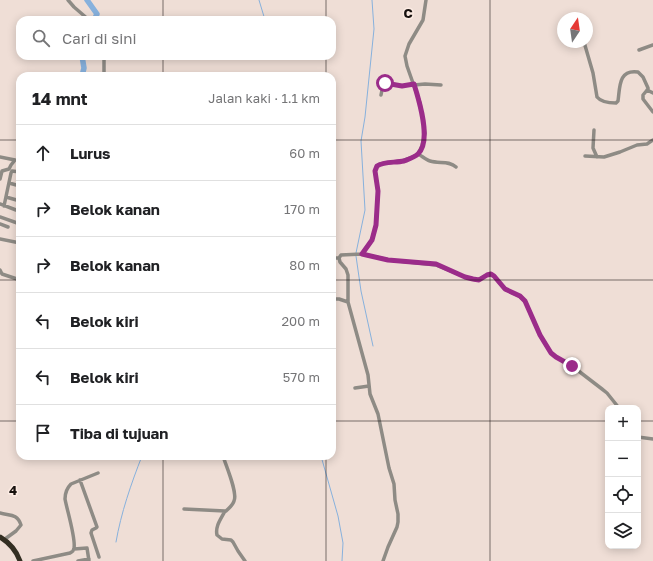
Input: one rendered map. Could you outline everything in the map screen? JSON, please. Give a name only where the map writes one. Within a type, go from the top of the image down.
[{"type":"highway","points":[[2,538],[15,550],[20,561]]},
{"type":"street","points":[[68,0],[85,16]]},
{"type":"street","points":[[358,254],[372,240],[376,225],[378,191],[375,171],[377,166],[380,164],[402,161],[414,157],[418,154],[422,146],[425,133],[420,103],[405,56],[409,44],[423,20],[426,0]]},
{"type":"street","points":[[639,50],[653,45]]},
{"type":"street","points":[[586,48],[593,73],[597,97],[599,99],[616,103],[618,101],[621,80],[624,75],[635,71],[641,74],[647,84],[648,90],[653,93]]},
{"type":"street","points":[[104,60],[104,72]]},
{"type":"street","points":[[380,95],[385,83],[402,86],[422,84],[441,86]]},
{"type":"street","points":[[648,90],[644,94],[643,99],[653,112]]},
{"type":"street","points":[[594,130],[593,148],[597,157]]},
{"type":"street","points":[[586,156],[602,158],[637,145],[647,144],[653,140]]},
{"type":"street","points":[[418,154],[430,161],[451,164],[456,167]]},
{"type":"street","points":[[0,157],[15,160],[9,169],[2,171],[0,179]]},
{"type":"street","points":[[16,172],[12,171],[10,173],[6,197],[2,205],[16,210]]},
{"type":"street","points":[[8,183],[16,185]]},
{"type":"street","points":[[6,197],[16,200]]},
{"type":"street","points":[[0,217],[16,223]]},
{"type":"street","points":[[0,224],[8,227]]},
{"type":"street","points":[[0,239],[16,242]]},
{"type":"street","points":[[383,561],[398,527],[399,517],[395,500],[394,484],[389,468],[379,418],[371,397],[368,373],[348,302],[348,275],[346,269],[340,262],[339,258],[341,255],[358,254],[388,260],[436,264],[465,277],[479,280],[491,274],[505,289],[520,296],[525,301],[540,335],[551,353],[602,389],[617,405]]},
{"type":"street","points":[[0,270],[2,274],[16,279]]},
{"type":"street","points":[[336,299],[348,302]]},
{"type":"street","points":[[355,388],[369,386]]},
{"type":"street","points":[[641,437],[653,439]]},
{"type":"street","points":[[224,460],[235,496],[233,504],[225,511],[217,526],[216,535],[222,539],[231,540],[245,561]]},
{"type":"street","points":[[74,549],[73,537],[64,499],[65,494],[71,484],[98,473]]},
{"type":"street","points":[[80,480],[97,527],[92,530],[91,533],[99,557]]},
{"type":"street","points":[[184,509],[225,511]]},
{"type":"street","points":[[0,513],[13,515],[21,525],[16,531],[2,538]]},
{"type":"street","points":[[33,561],[70,553],[74,549],[87,548],[89,560],[78,561]]},
{"type":"waterway","points":[[87,0],[97,14],[96,16]]},
{"type":"waterway","points":[[259,0],[264,16]]},
{"type":"waterway","points":[[356,253],[365,210],[361,141],[365,117],[374,29],[372,0]]},
{"type":"waterway","points":[[83,60],[83,72]]},
{"type":"waterway","points":[[356,256],[361,291],[373,346]]},
{"type":"waterway","points":[[116,542],[127,499],[140,460]]},
{"type":"waterway","points":[[322,460],[338,516],[343,543],[342,561]]},
{"type":"route","points":[[385,83],[402,86],[414,84],[420,103],[425,136],[420,151],[414,157],[402,161],[380,164],[377,166],[375,171],[378,191],[376,225],[372,240],[362,254],[388,260],[436,264],[465,277],[476,280],[491,274],[505,289],[520,296],[525,301],[540,335],[551,353],[572,366]]}]
